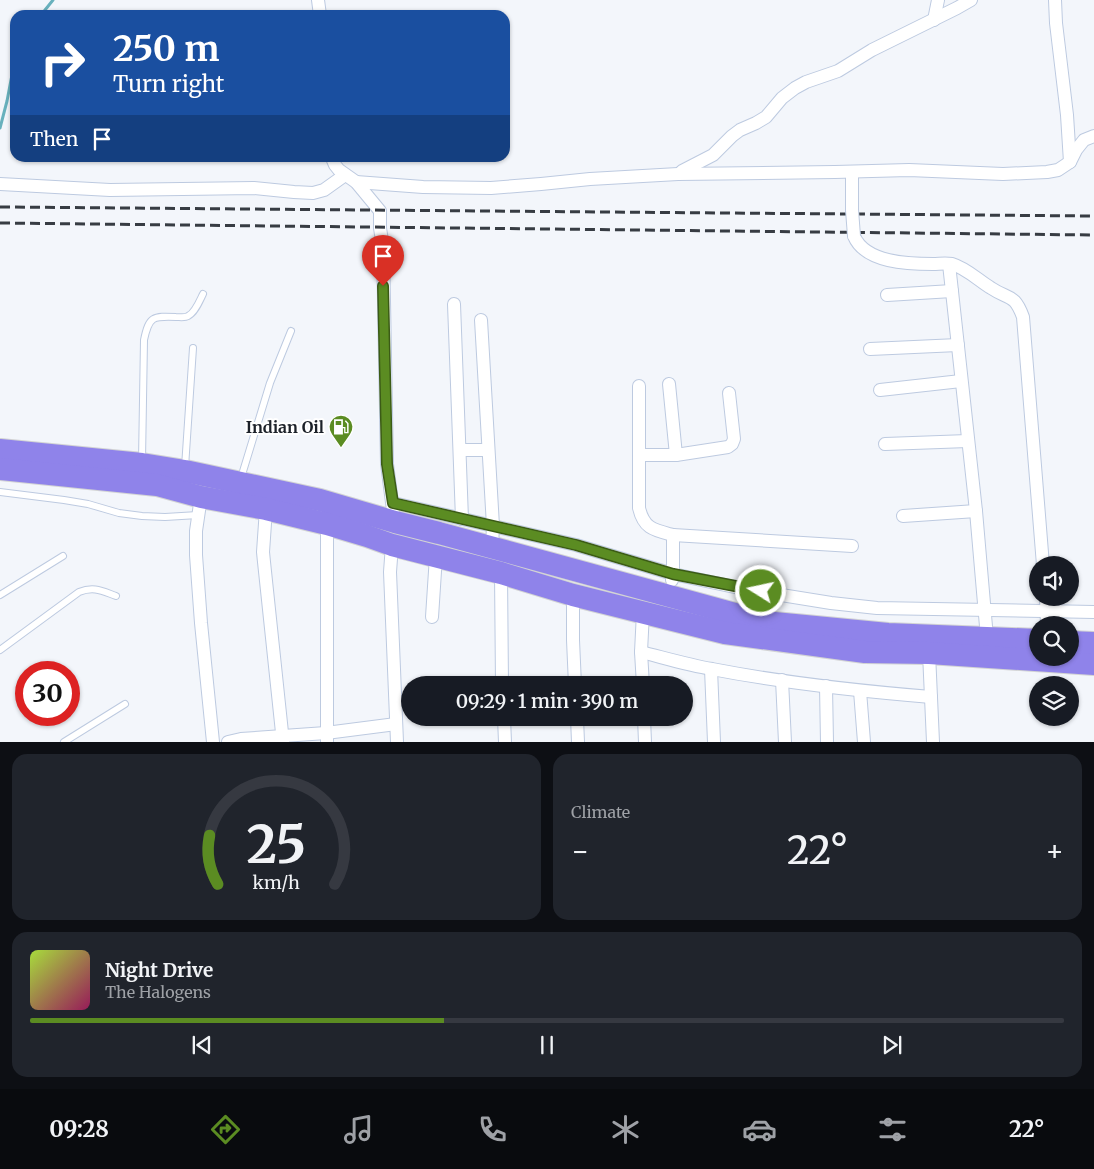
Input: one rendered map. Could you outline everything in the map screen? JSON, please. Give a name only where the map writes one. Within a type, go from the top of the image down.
[{"type":"highway","points":[[0,450],[142,464],[394,513],[493,537],[669,596],[764,622],[888,634],[1029,640]]},
{"type":"highway","points":[[0,469],[157,485],[200,506],[266,509],[326,524],[573,594],[725,633],[865,652],[929,653],[1094,664]]},
{"type":"highway","points":[[1079,642],[1094,643]]},
{"type":"street","points":[[934,20],[938,0]]},
{"type":"street","points":[[678,174],[713,155],[740,130],[766,117],[782,98],[794,88],[838,71],[872,50],[971,0]]},
{"type":"street","points":[[1055,0],[1056,23],[1068,115],[1070,162]]},
{"type":"street","points":[[0,184],[110,190],[254,188],[313,193],[350,178],[423,187],[491,188],[590,179],[678,174],[909,170],[1003,174],[1058,170],[1070,162],[1084,140],[1094,136]]},
{"type":"street","points":[[334,162],[380,211],[383,247],[387,464],[394,513],[462,519],[493,537],[576,545],[673,574],[744,589],[831,603],[878,608],[1094,612]]},
{"type":"street","points":[[852,172],[854,236],[858,244],[868,252],[879,258],[903,263],[949,264],[958,266],[991,289],[1009,296],[1016,302],[1023,317],[1043,556]]},
{"type":"street","points":[[949,264],[976,511],[987,638]]},
{"type":"street","points":[[887,295],[952,291]]},
{"type":"street","points":[[454,304],[462,519]]},
{"type":"street","points":[[481,320],[493,537]]},
{"type":"street","points":[[870,349],[958,345]]},
{"type":"street","points":[[880,390],[961,381]]},
{"type":"street","points":[[669,384],[676,455]]},
{"type":"street","points":[[639,386],[639,508],[646,525],[652,530],[673,536],[852,546]]},
{"type":"street","points":[[639,455],[676,455],[728,447],[734,439],[730,393]]},
{"type":"street","points":[[885,444],[968,441]]},
{"type":"street","points":[[460,450],[488,450]]},
{"type":"street","points":[[200,506],[196,531],[197,564],[213,742]]},
{"type":"street","points":[[266,509],[263,552],[283,739]]},
{"type":"street","points":[[903,516],[976,511]]},
{"type":"street","points":[[326,524],[326,737]]},
{"type":"street","points":[[669,596],[673,574],[673,536]]},
{"type":"street","points":[[392,544],[390,572],[397,742]]},
{"type":"street","points":[[432,617],[436,556]]},
{"type":"street","points":[[501,573],[502,676]]},
{"type":"street","points":[[573,594],[575,676]]},
{"type":"street","points":[[1046,606],[1046,616]]},
{"type":"street","points":[[642,676],[641,652],[643,612]]},
{"type":"street","points":[[641,652],[711,669],[860,691],[931,697]]},
{"type":"street","points":[[929,653],[932,742]]},
{"type":"street","points":[[711,669],[714,742]]},
{"type":"street","points":[[782,680],[785,742]]},
{"type":"street","points":[[826,686],[827,742]]},
{"type":"street","points":[[860,691],[864,742]]},
{"type":"street","points":[[228,742],[241,739],[326,737],[396,724]]},
{"type":"street","points":[[504,726],[505,742]]},
{"type":"street","points":[[577,726],[578,742]]},
{"type":"street","points":[[644,726],[645,742]]},
{"type":"lane","points":[[142,464],[144,340],[147,327],[150,321],[162,316],[189,316],[204,294]]},
{"type":"lane","points":[[240,482],[270,383],[291,331]]},
{"type":"lane","points":[[185,471],[193,348]]},
{"type":"lane","points":[[0,492],[88,504],[119,513],[142,516],[165,517],[200,506]]},
{"type":"lane","points":[[0,595],[63,556]]},
{"type":"lane","points":[[0,650],[79,592],[94,588],[116,596]]},
{"type":"lane","points":[[64,742],[125,704]]},
{"type":"waterway","points":[[45,10],[53,0]]},
{"type":"waterway","points":[[0,128],[10,85]]},
{"type":"railway","points":[[0,207],[1094,216]]},
{"type":"railway","points":[[0,223],[1094,235]]},
{"type":"place","name":"Indian Oil","points":[[341,448]]},
{"type":"route","points":[[383,286],[387,464],[393,503],[576,545],[673,574],[761,591]]}]
